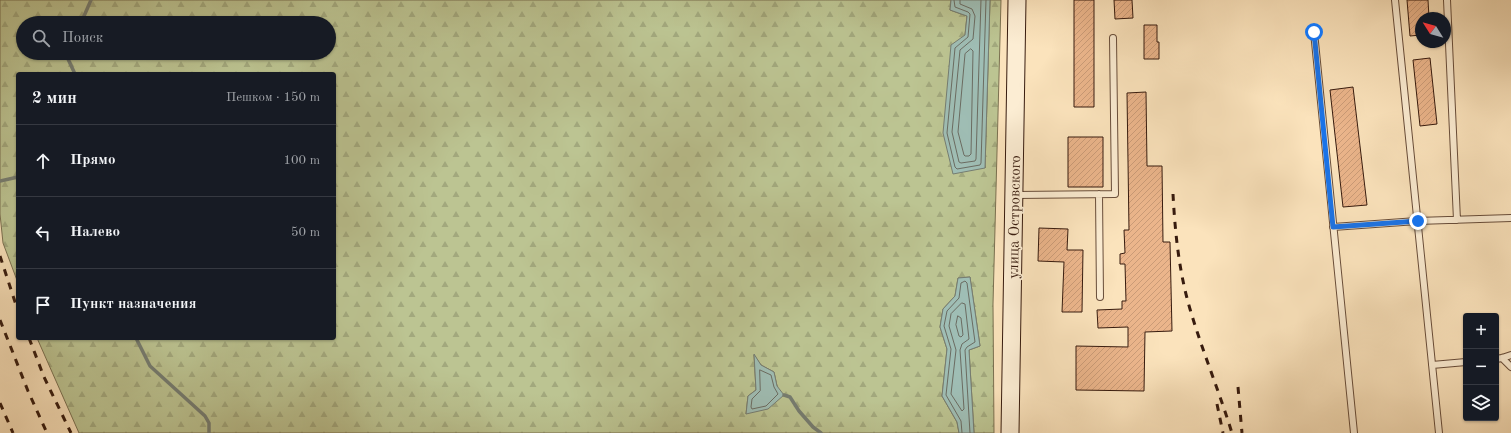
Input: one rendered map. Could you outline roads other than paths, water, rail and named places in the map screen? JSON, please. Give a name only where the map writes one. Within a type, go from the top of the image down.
[{"type":"main road","name":"улица Островского","points":[[1010,433],[1017,0]]},
{"type":"lane","points":[[1395,0],[1439,433]]},
{"type":"lane","points":[[1446,0],[1457,220]]},
{"type":"lane","points":[[1314,32],[1354,433]]},
{"type":"lane","points":[[1014,195],[1114,194],[1114,38]]},
{"type":"lane","points":[[1099,194],[1100,297]]},
{"type":"lane","points":[[1333,227],[1418,221],[1511,218]]},
{"type":"lane","points":[[1499,358],[1511,354]]},
{"type":"lane","points":[[1499,358],[1511,367]]},
{"type":"lane","points":[[1432,365],[1463,362]]},
{"type":"water","points":[[951,0],[990,0],[985,168],[953,174],[943,133],[951,45],[965,35],[967,16],[950,10]]},
{"type":"water","points":[[970,277],[980,346],[969,350],[974,433],[959,433],[957,422],[942,396],[947,349],[940,327],[943,309],[955,296],[958,278]]},
{"type":"water","points":[[754,354],[761,365],[774,372],[777,386],[784,395],[768,409],[746,414],[748,396],[756,390]]},
{"type":"waterway","points":[[84,16],[91,0]]},
{"type":"waterway","points":[[68,60],[74,72]]},
{"type":"waterway","points":[[0,181],[16,177]]},
{"type":"waterway","points":[[137,340],[150,366],[205,416],[209,423],[209,433]]},
{"type":"waterway","points":[[784,395],[790,397],[799,411],[813,427],[821,433]]},
{"type":"railway","points":[[1173,194],[1178,252],[1186,295],[1232,433]]},
{"type":"railway","points":[[0,256],[16,305]]},
{"type":"railway","points":[[0,320],[28,391],[47,433]]},
{"type":"railway","points":[[30,340],[44,377],[71,433]]},
{"type":"railway","points":[[1238,387],[1242,433]]},
{"type":"railway","points":[[0,403],[13,433]]},
{"type":"railway","points":[[1217,404],[1223,433]]}]
